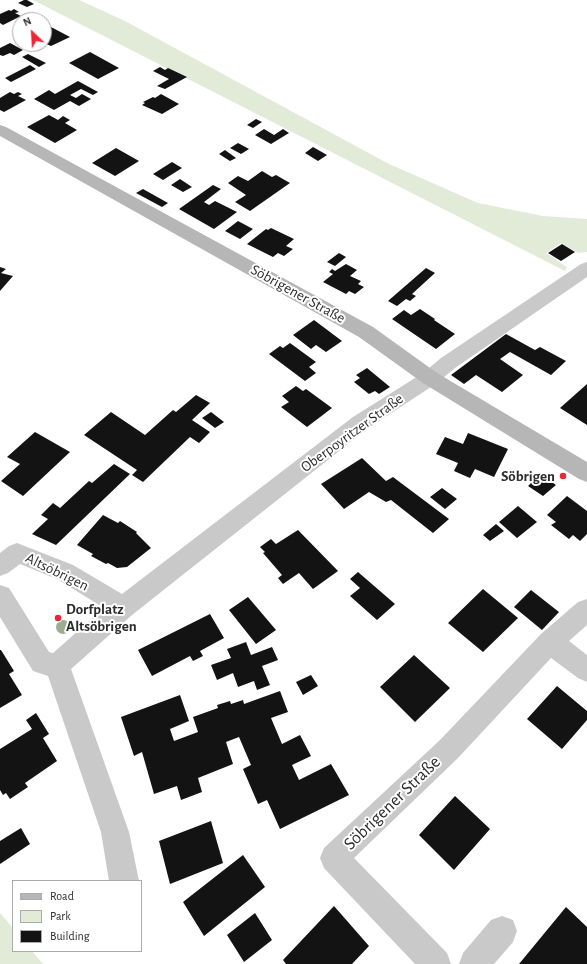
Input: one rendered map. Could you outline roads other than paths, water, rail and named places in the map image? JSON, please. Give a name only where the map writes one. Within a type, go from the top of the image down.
[{"type":"street","name":"Söbrigener Straße","points":[[0,130],[366,332],[430,378],[587,473]]},
{"type":"street","name":"Oberpoyritzer Straße","points":[[123,607],[360,423],[430,378],[448,363],[587,268]]},
{"type":"street","name":"Altsöbrigen","points":[[0,566],[17,553],[65,572],[123,607]]},
{"type":"street","points":[[0,596],[42,663],[57,665],[123,607]]},
{"type":"street","name":"Söbrigener Straße","points":[[436,964],[334,858],[449,749],[550,642],[587,610]]},
{"type":"street","points":[[550,642],[587,670]]},
{"type":"street","points":[[57,665],[115,832],[124,880]]},
{"type":"street","points":[[474,964],[502,931]]},
{"type":"place","name":"Söbrigen","points":[[563,476]]},
{"type":"place","name":"Dorfplatz Altsöbrigen","points":[[58,618]]}]
